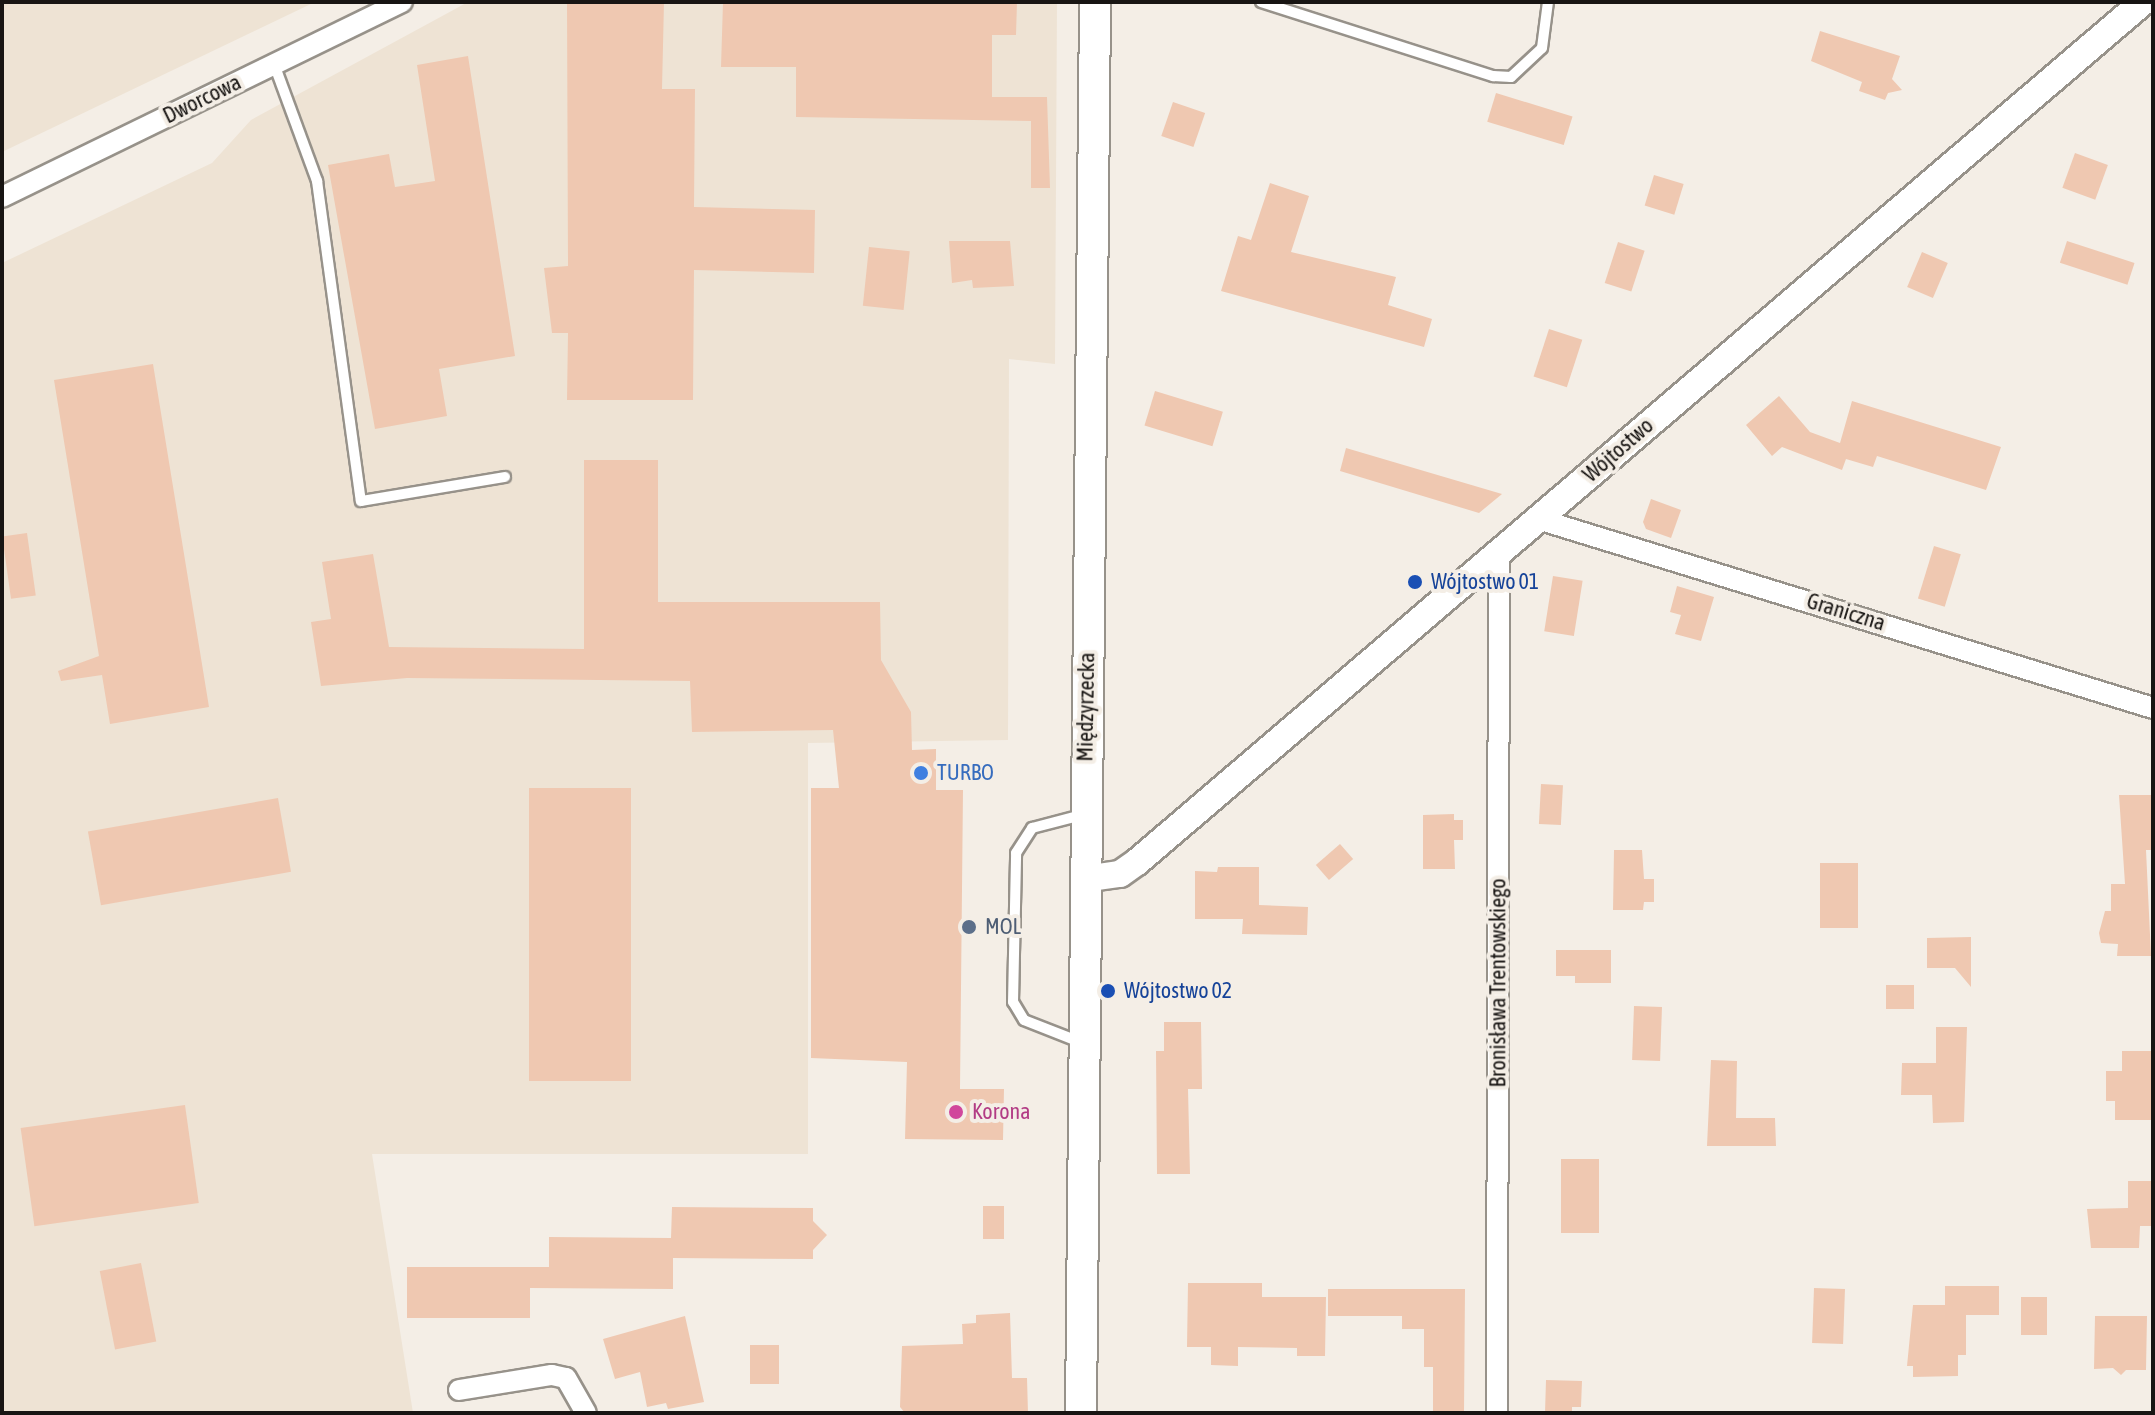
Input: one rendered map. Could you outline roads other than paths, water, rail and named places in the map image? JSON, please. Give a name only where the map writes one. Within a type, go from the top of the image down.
[{"type":"main road","name":"Międzyrzecka","points":[[1081,1413],[1084,815],[1095,2]]},
{"type":"street","name":"Dworcowa","points":[[2,197],[402,2]]},
{"type":"street","name":"Wójtostwo","points":[[1084,879],[1120,874],[1137,862],[2143,2]]},
{"type":"street","name":"Graniczna","points":[[1538,519],[2153,708]]},
{"type":"street","name":"Bronisława Trentowskiego","points":[[1497,1413],[1499,552]]},
{"type":"street","points":[[459,1390],[552,1375],[566,1378],[586,1413]]},
{"type":"lane","points":[[1261,2],[1493,76],[1511,77],[1542,48],[1548,2]]},
{"type":"lane","points":[[274,64],[317,181],[361,501],[505,477]]},
{"type":"lane","points":[[1083,1043],[1024,1020],[1013,1002],[1016,853],[1032,828],[1084,815]]},
{"type":"place","name":"Wójtostwo 01","points":[[1415,582]]},
{"type":"place","name":"TURBO","points":[[921,773]]},
{"type":"place","name":"MOL","points":[[969,927]]},
{"type":"place","name":"Wójtostwo 02","points":[[1108,991]]},
{"type":"place","name":"Korona","points":[[956,1112]]}]
